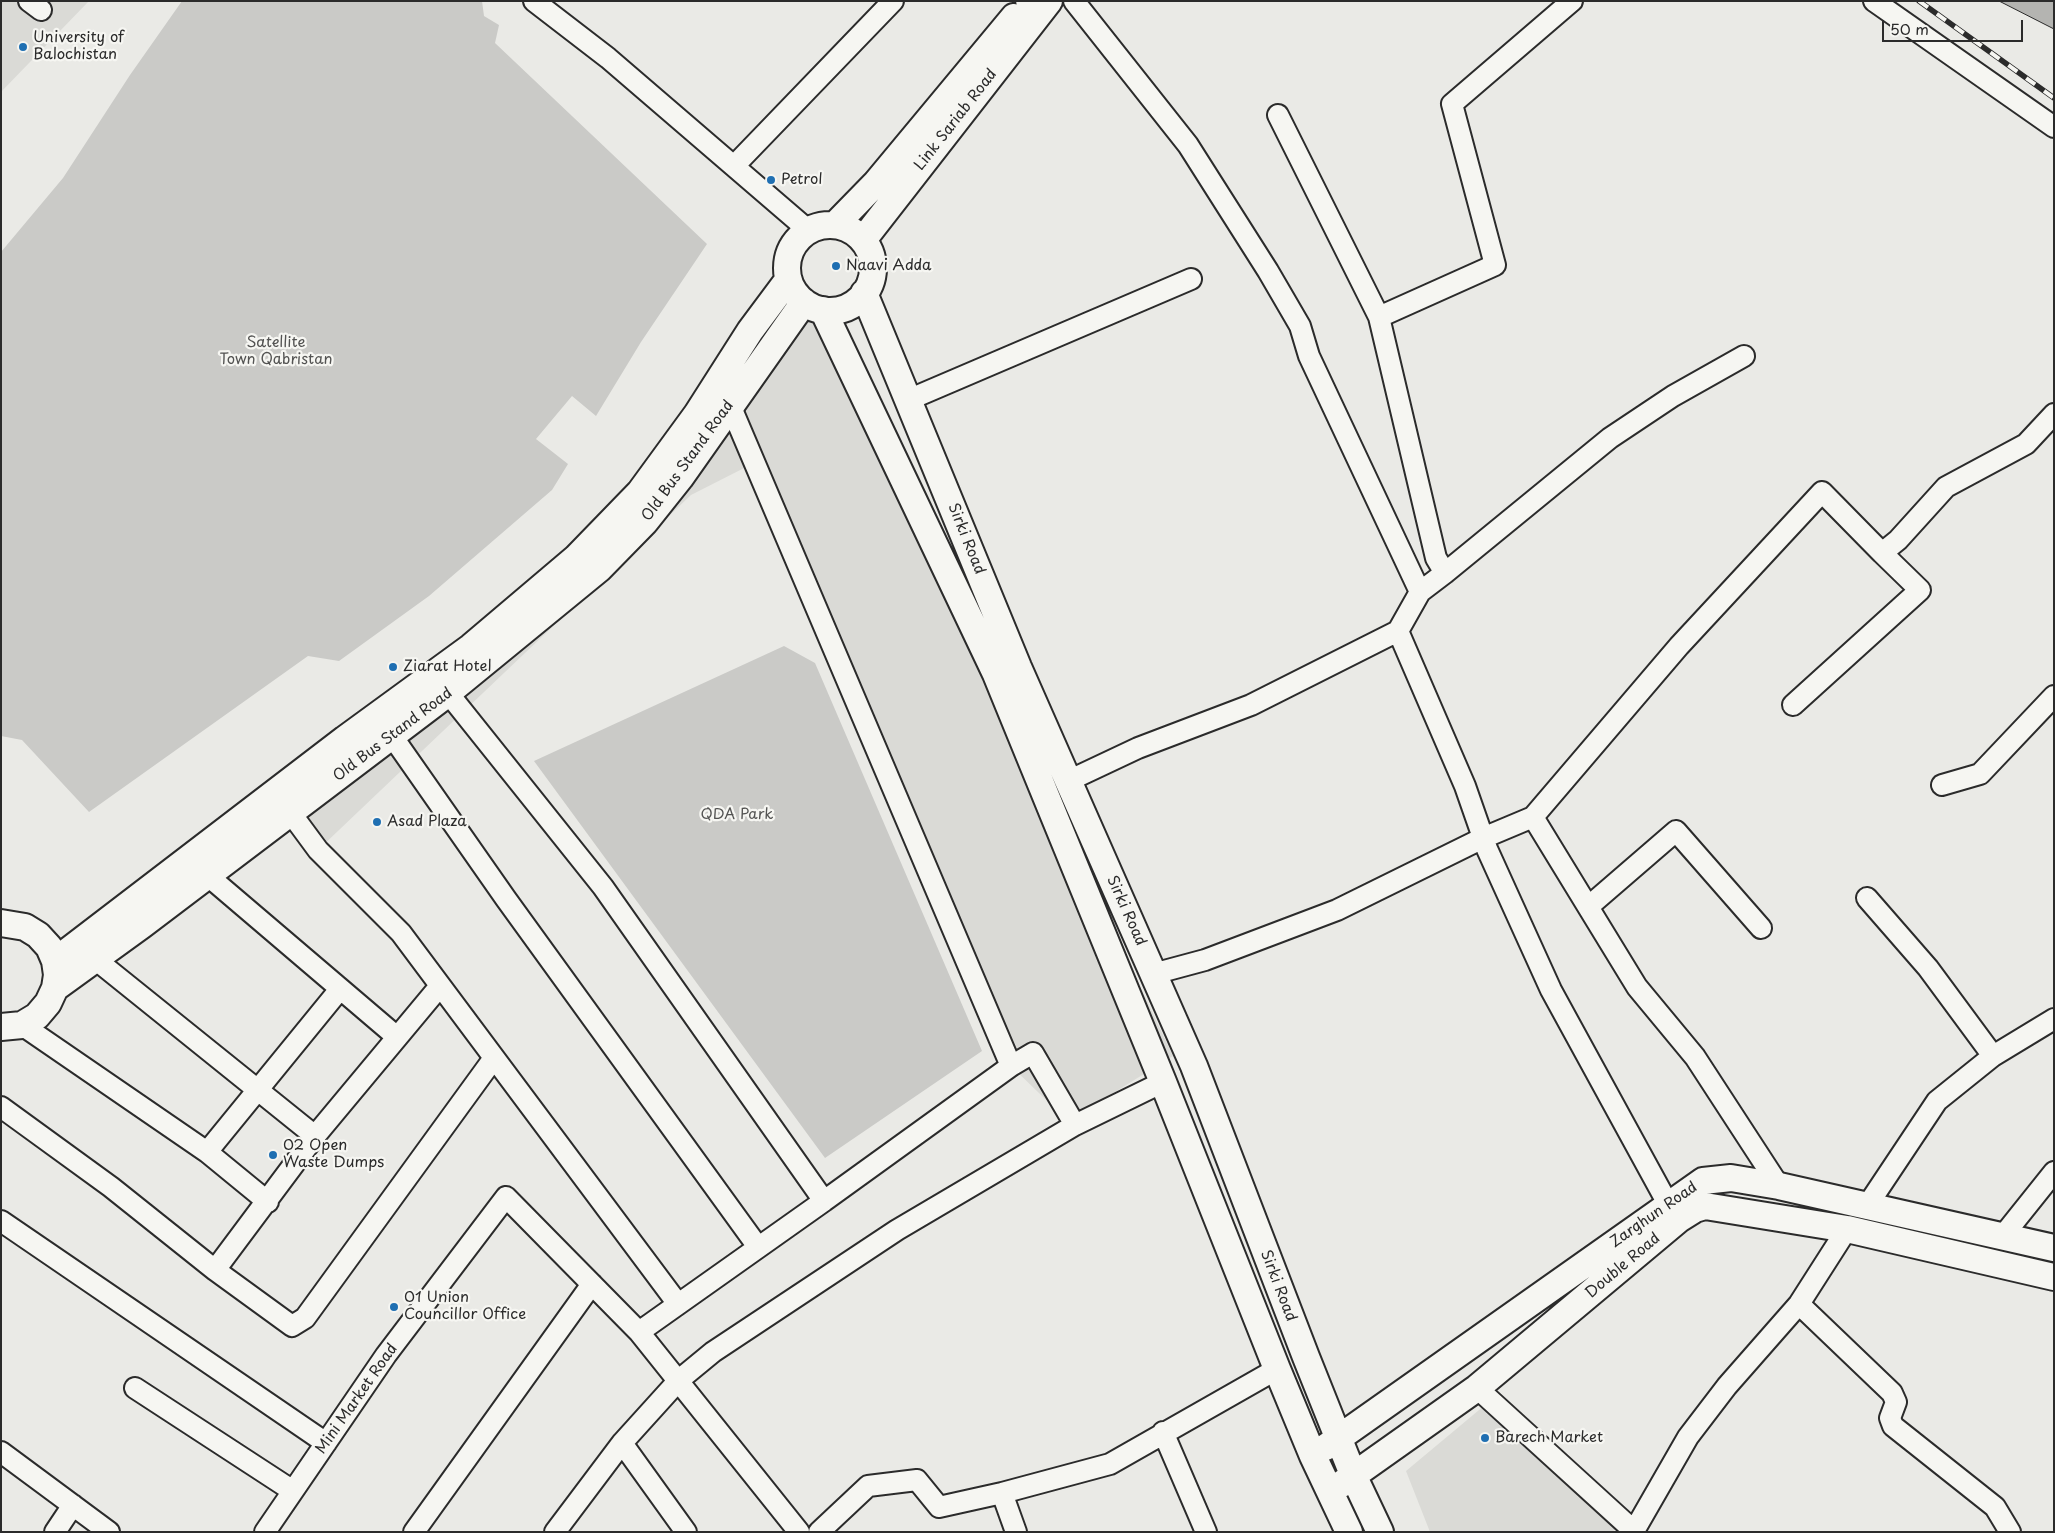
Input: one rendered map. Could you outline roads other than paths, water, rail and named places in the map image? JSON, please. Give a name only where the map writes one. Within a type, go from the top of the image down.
[{"type":"main road","name":"Link Sariab Road","points":[[835,225],[876,183],[1032,2]]},
{"type":"main road","name":"Link Sariab Road","points":[[863,240],[1032,2]]},
{"type":"main road","points":[[824,224],[850,230],[863,240],[872,257],[873,266],[869,285],[864,293],[846,307],[834,310],[813,306],[794,292],[788,280],[787,265],[790,252],[797,240],[808,230],[824,224]]},
{"type":"main road","name":"Old Bus Stand Road","points":[[55,961],[345,738],[471,647],[576,558],[640,492],[697,414],[750,331],[788,280]]},
{"type":"main road","name":"Sirki Road","points":[[864,293],[1018,667],[1194,1066],[1306,1357],[1354,1476],[1380,1532]]},
{"type":"main road","name":"Old Bus Stand Road","points":[[55,988],[448,694],[599,569],[645,522],[680,478],[730,405],[813,306]]},
{"type":"main road","name":"Sirki Road","points":[[813,306],[996,674],[1163,1082],[1277,1369],[1313,1456],[1331,1490],[1349,1532]]},
{"type":"main road","points":[[1,923],[25,927],[38,935],[49,947],[55,961],[55,988],[48,1003],[37,1016],[7,1029]]},
{"type":"main road","name":"Zarghun Road","points":[[1313,1456],[1674,1211],[1702,1181],[1731,1178],[1779,1186],[2054,1248]]},
{"type":"main road","name":"Double Road","points":[[1331,1490],[1354,1476],[1478,1388],[1674,1211],[1705,1206],[1847,1228],[2054,1278]]},
{"type":"street","points":[[534,1],[608,58],[808,230]]},
{"type":"street","points":[[1074,1],[1188,145],[1268,271],[1300,326],[1309,356],[1420,592]]},
{"type":"street","points":[[1379,317],[1495,265],[1452,104],[1572,1]]},
{"type":"street","points":[[1874,1],[2054,127]]},
{"type":"street","points":[[734,166],[886,4]]},
{"type":"street","points":[[1278,115],[1379,317],[1436,558],[1445,574]]},
{"type":"street","points":[[908,400],[1191,279]]},
{"type":"street","points":[[1068,781],[1138,748],[1251,705],[1398,631],[1420,592],[1445,574],[1610,438],[1673,396],[1744,356]]},
{"type":"street","points":[[730,405],[1012,1066]]},
{"type":"street","points":[[1882,553],[1898,540],[1946,487],[2026,444],[2054,414]]},
{"type":"street","points":[[1153,974],[1205,960],[1337,910],[1483,838],[1533,817],[1679,646],[1822,492],[1920,590],[1793,704]]},
{"type":"street","points":[[1398,631],[1466,786],[1483,838],[1550,990],[1674,1211]]},
{"type":"street","points":[[448,694],[603,887],[824,1201]]},
{"type":"street","points":[[1942,784],[1980,774],[2054,696]]},
{"type":"street","points":[[392,736],[506,899],[758,1247]]},
{"type":"street","points":[[290,812],[318,850],[401,933],[678,1304]]},
{"type":"street","points":[[1533,817],[1637,987],[1695,1057],[1779,1186]]},
{"type":"street","points":[[1588,907],[1676,831],[1761,928]]},
{"type":"street","points":[[207,876],[397,1037]]},
{"type":"street","points":[[1866,898],[1928,968],[1993,1056]]},
{"type":"street","points":[[95,959],[315,1136]]},
{"type":"street","points":[[215,1270],[268,1202],[315,1136],[440,986]]},
{"type":"street","points":[[207,1152],[340,989]]},
{"type":"street","points":[[1867,1206],[1937,1101],[1993,1056],[2054,1019]]},
{"type":"street","points":[[7,1029],[207,1152],[268,1202]]},
{"type":"street","points":[[640,1332],[1012,1066],[1033,1054],[1075,1125]]},
{"type":"street","points":[[1,1108],[111,1187],[215,1270],[292,1326],[305,1318],[494,1058]]},
{"type":"street","points":[[555,1532],[622,1443],[678,1380],[713,1352],[897,1230],[1075,1125],[1163,1082]]},
{"type":"street","points":[[2002,1237],[2054,1172]]},
{"type":"street","name":"Mini Market Road","points":[[265,1532],[386,1356],[506,1197],[592,1284]]},
{"type":"street","points":[[1,1221],[326,1443]]},
{"type":"street","points":[[1478,1388],[1635,1531],[1688,1436],[1727,1386],[1800,1304],[1847,1228]]},
{"type":"street","points":[[414,1532],[592,1284],[640,1332],[799,1532]]},
{"type":"street","points":[[1800,1304],[1892,1393],[1896,1402],[1890,1418],[1893,1426],[1995,1507],[2010,1532]]},
{"type":"street","points":[[819,1532],[868,1486],[918,1480],[939,1506],[1002,1493],[1110,1464],[1163,1432],[1277,1369]]},
{"type":"street","points":[[135,1388],[293,1491]]},
{"type":"street","points":[[1163,1432],[1206,1532]]},
{"type":"street","points":[[622,1443],[686,1532]]},
{"type":"street","points":[[3,1458],[73,1505],[109,1532]]},
{"type":"street","points":[[1002,1493],[1016,1532]]},
{"type":"street","points":[[55,1532],[73,1505]]},
{"type":"railway","points":[[1919,1],[2054,98]]},
{"type":"place","name":"University of Balochistan","points":[[23,47]]},
{"type":"place","name":"Petrol","points":[[771,180]]},
{"type":"place","name":"Naavi Adda","points":[[836,266]]},
{"type":"place","name":"Ziarat Hotel","points":[[393,667]]},
{"type":"place","name":"Asad Plaza","points":[[377,822]]},
{"type":"place","name":"02 Open Waste Dumps","points":[[273,1155]]},
{"type":"place","name":"01 Union Councillor Office","points":[[394,1307]]},
{"type":"place","name":"Barech Market","points":[[1485,1438]]},
{"type":"park label","name":"Satellite Town Qabristan","points":[[276,352]]},
{"type":"park label","name":"QDA Park","points":[[737,815]]}]
